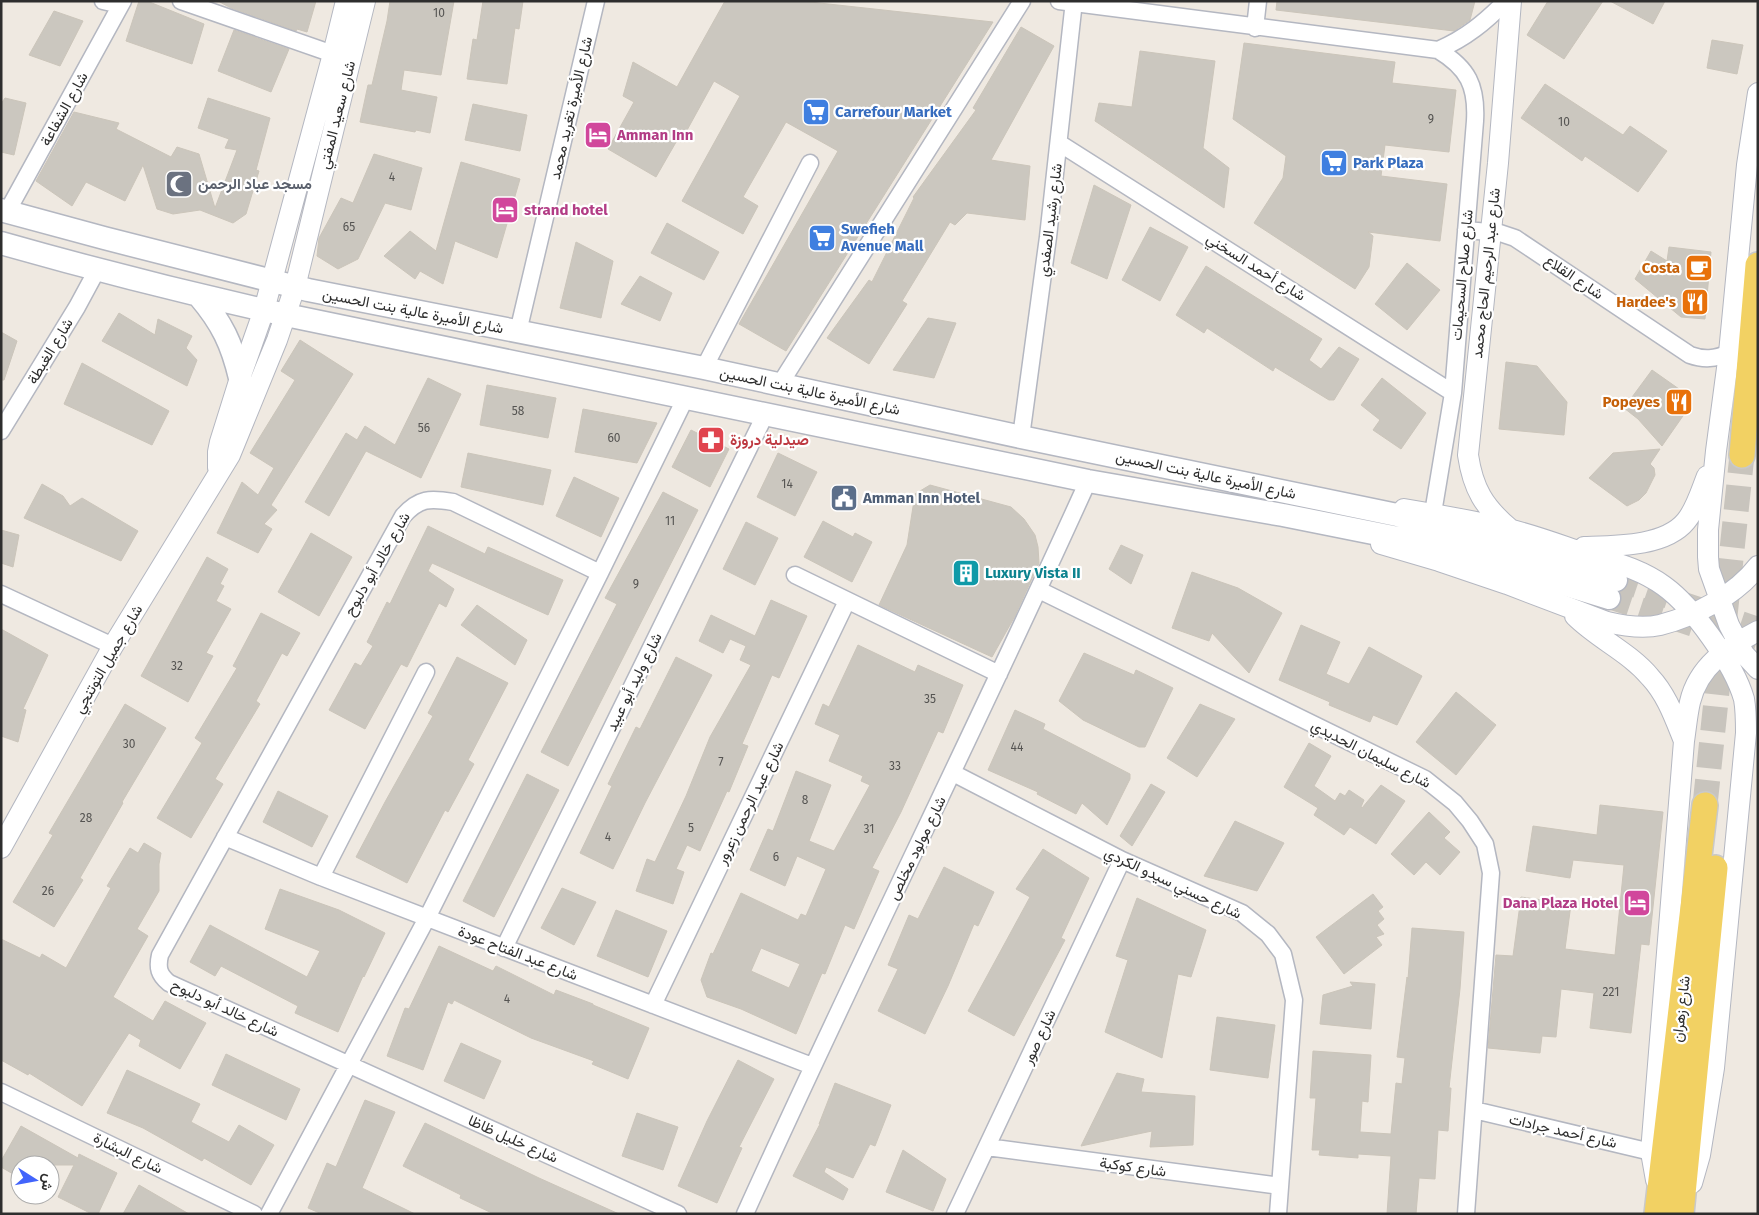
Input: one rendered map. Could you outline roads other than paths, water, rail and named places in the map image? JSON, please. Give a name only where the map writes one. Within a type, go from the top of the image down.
[{"type":"main road","name":"شارع الأميرة عالية بنت الحسين","points":[[1,242],[97,270],[199,296],[286,315],[1088,482],[1283,515],[1443,547],[1613,589],[1397,514],[1021,437],[704,368],[295,288],[4,211]]},
{"type":"main road","points":[[1742,455],[1758,265]]},
{"type":"main road","points":[[199,296],[214,314],[226,334],[235,355],[240,378]]},
{"type":"main road","name":"شارع زهران","points":[[1658,1204],[1713,805],[1681,1214]]},
{"type":"street","name":"شارع الشفاعة","points":[[4,211],[121,3],[103,1]]},
{"type":"street","points":[[181,1],[333,54]]},
{"type":"street","name":"شارع سعيد المفتي","points":[[264,310],[346,1]]},
{"type":"street","name":"شارع سعيد المفتي","points":[[286,315],[295,288],[365,1]]},
{"type":"street","name":"شارع الأميرة تغريد محمد","points":[[518,332],[596,1]]},
{"type":"street","points":[[780,384],[1022,1]]},
{"type":"street","points":[[1255,28],[1258,1]]},
{"type":"street","points":[[1438,50],[1483,24],[1506,1]]},
{"type":"street","name":"شارع عبد الرحيم الحاج محمد","points":[[1511,1],[1498,163],[1468,455],[1470,471],[1483,502],[1495,516],[1512,530]]},
{"type":"street","name":"شارع صلاح السحيمات","points":[[1069,2],[1255,28],[1438,50],[1451,57],[1468,76],[1475,95],[1475,121],[1453,393],[1433,514]]},
{"type":"street","name":"شارع رشيد الصفدي","points":[[1021,437],[1059,143],[1069,2]]},
{"type":"street","points":[[1758,93],[1747,165],[1729,353],[1708,530],[1709,569],[1720,600],[1729,625],[1744,654],[1758,669]]},
{"type":"street","name":"شارع أحمد السخني","points":[[1059,143],[1453,393]]},
{"type":"street","points":[[704,368],[810,163]]},
{"type":"street","name":"شارع القلاع","points":[[1466,230],[1500,233],[1515,238],[1690,355],[1710,359],[1729,353]]},
{"type":"street","name":"شارع الغبطة","points":[[1,431],[77,307],[97,270]]},
{"type":"street","name":"شارع جميل التوتنجي","points":[[218,472],[218,452],[240,378],[264,310]]},
{"type":"street","name":"شارع جميل التوتنجي","points":[[1,848],[113,646],[230,455],[286,315]]},
{"type":"street","points":[[269,1214],[426,918],[600,573],[685,398]]},
{"type":"street","name":"شارع وليد أبو عبيد","points":[[504,948],[765,415]]},
{"type":"street","points":[[1566,547],[1632,545],[1652,541],[1678,529],[1686,522],[1696,505],[1716,451]]},
{"type":"street","name":"شارع مولود مخلص","points":[[745,1214],[812,1066],[953,773],[1088,482]]},
{"type":"street","points":[[1284,491],[1433,514],[1512,530],[1629,566],[1664,586],[1691,613],[1721,654],[1736,681],[1744,704],[1746,733],[1714,1068],[1700,1155],[1681,1214]]},
{"type":"street","name":"شارع خالد أبو دلبوح","points":[[348,1064],[170,983],[159,972],[160,955],[403,516],[412,506],[434,499],[453,502],[600,573]]},
{"type":"street","points":[[1283,515],[1439,560],[1607,622],[1621,625],[1642,627],[1660,625],[1691,613],[1720,600],[1739,586],[1758,566]]},
{"type":"street","points":[[795,575],[999,674]]},
{"type":"street","name":"شارع سليمان الحديدي","points":[[1039,590],[1425,780],[1456,803],[1470,820],[1485,844],[1491,873],[1466,1214]]},
{"type":"street","points":[[1,594],[113,646]]},
{"type":"street","name":"شارع عبد الرحمن زعرور","points":[[653,1005],[847,601]]},
{"type":"street","points":[[1565,607],[1577,619],[1631,658],[1650,676],[1664,696],[1684,741]]},
{"type":"street","points":[[1658,1204],[1651,1152],[1684,741],[1690,702],[1697,681],[1711,662],[1738,641],[1758,631]]},
{"type":"street","points":[[321,877],[426,672]]},
{"type":"street","points":[[1743,769],[1751,740],[1758,727]]},
{"type":"street","name":"شارع حسني سيدو الكردي","points":[[953,773],[1122,860],[1242,914],[1268,934],[1283,954],[1294,1000],[1278,1214]]},
{"type":"street","name":"شارع عبد الفتاح عودة","points":[[225,837],[426,918],[812,1066]]},
{"type":"street","name":"شارع صور","points":[[955,1214],[1122,860]]},
{"type":"street","name":"شارع خليل ظاظا","points":[[348,1064],[678,1214]]},
{"type":"street","name":"شارع البشارة","points":[[1,1092],[254,1214]]},
{"type":"street","name":"شارع أحمد جرادات","points":[[1474,1110],[1651,1152]]},
{"type":"street","name":"شارع كوكبة","points":[[987,1147],[1280,1186]]},
{"type":"tunnel","points":[[1705,805],[1742,455]]},
{"type":"tunnel","points":[[1616,580],[1758,628]]},
{"type":"tunnel","points":[[1609,598],[1758,647]]},
{"type":"place","name":"Carrefour Market","points":[[816,112]]},
{"type":"place","name":"Amman Inn","points":[[598,135]]},
{"type":"place","name":"Park Plaza","points":[[1334,163]]},
{"type":"place","name":"مسجد عباد الرحمن","points":[[179,184]]},
{"type":"place","name":"strand hotel","points":[[505,210]]},
{"type":"place","name":"Swefieh Avenue Mall","points":[[822,238]]},
{"type":"place","name":"Costa","points":[[1699,268]]},
{"type":"place","name":"Hardee's","points":[[1695,302]]},
{"type":"place","name":"Popeyes","points":[[1679,402]]},
{"type":"place","name":"صيدلية دروزة","points":[[711,440]]},
{"type":"place","name":"Amman Inn Hotel","points":[[844,498]]},
{"type":"place","name":"Luxury Vista II","points":[[966,573]]},
{"type":"place","name":"Dana Plaza Hotel","points":[[1637,903]]}]
